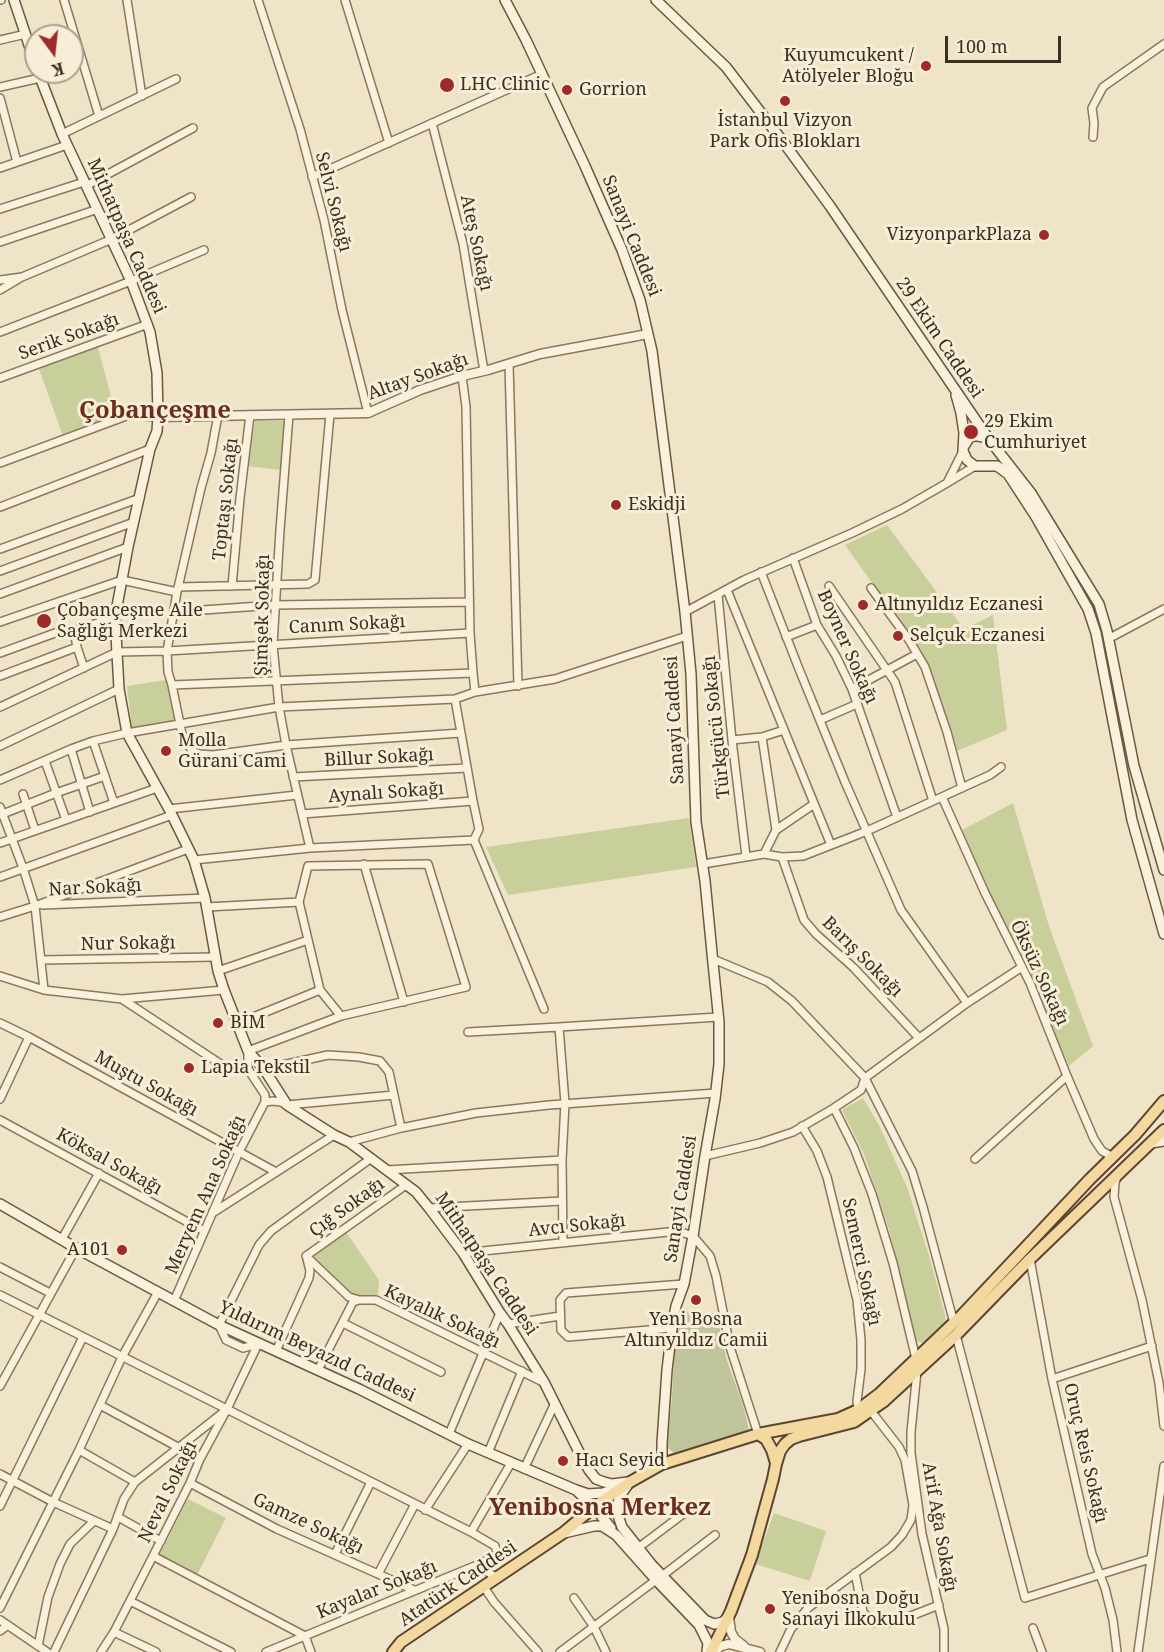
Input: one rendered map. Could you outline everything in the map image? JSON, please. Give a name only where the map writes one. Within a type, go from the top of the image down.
[{"type":"main road","points":[[14,0],[24,28]]},
{"type":"main road","name":"Sanayi Caddesi","points":[[505,0],[585,166],[622,250],[640,300],[652,351],[661,413],[685,612],[691,674],[696,822],[713,959],[719,1064],[693,1236],[684,1284],[676,1306],[672,1328],[664,1412],[662,1464]]},
{"type":"main road","name":"29 Ekim Caddesi","points":[[656,0],[726,67],[830,206],[990,441],[1031,493],[1099,604],[1134,766],[1164,870]]},
{"type":"main road","name":"Mithatpaşa Caddesi","points":[[43,84],[62,134],[131,281],[150,332],[157,374],[157,431],[150,449],[128,547],[116,617],[119,689],[127,733],[171,812],[194,860],[206,903],[218,971],[236,1024],[248,1051],[264,1069],[287,1106],[349,1142],[416,1192],[463,1253],[508,1324],[544,1383],[582,1458],[596,1479],[612,1485],[630,1482]]},
{"type":"main road","points":[[953,388],[964,433],[963,448],[966,460],[978,466],[997,466],[1008,474],[1036,517],[1088,609],[1096,633],[1132,820],[1164,934]]},
{"type":"main road","points":[[963,448],[969,438],[974,436],[990,441],[992,457],[986,464],[978,466]]},
{"type":"main road","points":[[1146,872],[1164,915]]},
{"type":"main road","name":"Atatürk Caddesi","points":[[393,1652],[401,1642],[564,1533],[590,1510],[630,1482],[662,1464],[758,1434],[838,1419],[858,1410],[879,1394],[954,1323],[1090,1179],[1135,1135],[1164,1101]]},
{"type":"main road","points":[[711,1652],[729,1617],[752,1555],[780,1451],[790,1439],[854,1422],[883,1402],[956,1335],[1030,1259],[1164,1130]]},
{"type":"main road","points":[[1151,1143],[1164,1141]]},
{"type":"main road","name":"Yıldırım Beyazıd Caddesi","points":[[0,1204],[219,1325],[359,1389],[468,1444],[524,1469],[588,1494],[603,1493],[630,1482]]},
{"type":"main road","points":[[758,1434],[765,1439],[772,1450],[776,1464]]},
{"type":"main road","points":[[630,1482],[620,1496],[616,1510],[622,1527],[659,1578],[699,1625],[711,1652]]},
{"type":"main road","points":[[576,1490],[590,1510],[659,1578],[710,1623],[718,1624],[729,1617]]},
{"type":"main road","points":[[564,1533],[602,1526],[616,1534]]},
{"type":"main road","points":[[386,1652],[401,1642]]},
{"type":"street","points":[[64,0],[99,116]]},
{"type":"street","points":[[127,0],[142,96]]},
{"type":"street","name":"Selvi Sokağı","points":[[258,0],[300,129],[324,220],[342,310],[368,413]]},
{"type":"street","points":[[345,0],[389,143]]},
{"type":"street","points":[[0,40],[24,34]]},
{"type":"street","points":[[1093,137],[1092,108],[1103,87],[1164,44]]},
{"type":"street","points":[[312,177],[542,74]]},
{"type":"street","points":[[62,134],[176,79]]},
{"type":"street","points":[[0,87],[24,80]]},
{"type":"street","points":[[0,98],[4,128],[17,162]]},
{"type":"street","name":"Ateş Sokağı","points":[[432,123],[463,244],[484,371]]},
{"type":"street","points":[[0,209],[85,184],[194,128]]},
{"type":"street","points":[[0,168],[67,145]]},
{"type":"street","points":[[0,290],[22,277],[112,239],[191,197]]},
{"type":"street","points":[[0,242],[98,209]]},
{"type":"street","points":[[0,332],[204,250]]},
{"type":"street","points":[[0,280],[22,277]]},
{"type":"street","name":"Serik Sokağı","points":[[0,378],[148,324]]},
{"type":"street","name":"Altay Sokağı","points":[[158,417],[368,413],[420,390],[462,376],[540,354],[648,334]]},
{"type":"street","points":[[508,364],[518,686]]},
{"type":"street","points":[[462,376],[466,407],[469,602],[475,692]]},
{"type":"street","points":[[0,622],[122,580],[178,590],[308,584],[315,580],[330,414]]},
{"type":"street","points":[[218,415],[178,590],[167,651],[168,672],[182,734],[192,751],[213,755],[286,745],[461,733]]},
{"type":"street","name":"Şimşek Sokağı","points":[[289,415],[273,645],[279,707],[310,848]]},
{"type":"street","points":[[0,463],[129,416],[158,417]]},
{"type":"street","name":"Toptaşı Sokağı","points":[[232,586],[250,416]]},
{"type":"street","points":[[947,483],[963,448]]},
{"type":"street","points":[[0,507],[150,449]]},
{"type":"street","points":[[685,612],[761,572],[852,533],[978,466]]},
{"type":"street","points":[[0,549],[140,498]]},
{"type":"street","points":[[0,571],[134,522]]},
{"type":"street","points":[[0,594],[128,547]]},
{"type":"street","name":"Boyner Sokağı","points":[[793,558],[817,625],[852,689],[897,818]]},
{"type":"street","points":[[761,572],[820,720],[901,910],[967,1003]]},
{"type":"street","points":[[829,586],[894,682],[933,801]]},
{"type":"street","points":[[871,588],[909,640],[925,668],[947,732],[962,788]]},
{"type":"street","points":[[727,590],[831,845]]},
{"type":"street","name":"Türkgücü Sokağı","points":[[718,595],[746,856]]},
{"type":"street","points":[[174,612],[275,605],[469,602]]},
{"type":"street","points":[[1108,639],[1164,609]]},
{"type":"street","points":[[0,653],[66,629],[74,631],[116,617]]},
{"type":"street","points":[[786,637],[817,625]]},
{"type":"street","points":[[74,631],[84,668]]},
{"type":"street","name":"Canım Sokağı","points":[[117,652],[470,633]]},
{"type":"street","points":[[0,780],[71,749],[127,733],[279,707],[455,699],[475,692],[555,680],[687,636]]},
{"type":"street","points":[[0,676],[77,646]]},
{"type":"street","points":[[0,707],[117,652]]},
{"type":"street","points":[[852,689],[917,654]]},
{"type":"street","points":[[172,686],[473,673]]},
{"type":"street","points":[[0,746],[119,689]]},
{"type":"street","points":[[455,699],[472,801],[479,829],[474,840],[544,1009]]},
{"type":"street","points":[[820,720],[857,704]]},
{"type":"street","points":[[732,740],[762,737],[784,730]]},
{"type":"street","points":[[762,737],[776,831]]},
{"type":"street","points":[[93,741],[114,803]]},
{"type":"street","points":[[71,749],[90,812]]},
{"type":"street","points":[[45,761],[66,820]]},
{"type":"street","points":[[703,864],[764,854],[782,857],[803,856],[897,818],[990,776],[1001,767]]},
{"type":"street","name":"Billur Sokağı","points":[[293,777],[467,768]]},
{"type":"street","points":[[1,815],[105,776]]},
{"type":"street","points":[[0,843],[157,789]]},
{"type":"street","points":[[22,794],[35,830]]},
{"type":"street","points":[[0,877],[171,812],[297,795]]},
{"type":"street","name":"Öksüz Sokağı","points":[[942,797],[985,893],[1030,983],[1066,1076],[1094,1139],[1102,1151],[1113,1157]]},
{"type":"street","name":"Aynalı Sokağı","points":[[302,814],[472,801]]},
{"type":"street","points":[[764,854],[776,831],[814,804]]},
{"type":"street","points":[[0,807],[35,906]]},
{"type":"street","points":[[194,860],[310,848],[474,840]]},
{"type":"street","points":[[0,917],[188,849]]},
{"type":"street","name":"Barış Sokağı","points":[[782,857],[804,920],[854,968],[919,1038]]},
{"type":"street","points":[[364,864],[404,1002]]},
{"type":"street","points":[[341,1016],[320,990],[299,902],[308,866],[428,864],[466,987],[341,1016],[248,1051],[248,1069],[265,1095],[265,1102],[281,1102],[287,1106],[394,1095]]},
{"type":"street","name":"Nar Sokağı","points":[[44,990],[35,906],[299,902]]},
{"type":"street","points":[[218,971],[308,940]]},
{"type":"street","name":"Nur Sokağı","points":[[41,960],[215,957]]},
{"type":"street","points":[[713,959],[768,982],[792,1001],[865,1078],[912,1171],[954,1323]]},
{"type":"street","points":[[705,1156],[760,1143],[793,1132],[834,1108],[861,1090],[865,1078],[967,1003],[1022,967]]},
{"type":"street","points":[[0,976],[44,990],[122,999],[224,990]]},
{"type":"street","points":[[236,1024],[320,990]]},
{"type":"street","points":[[122,999],[222,1065],[248,1069]]},
{"type":"street","points":[[468,1032],[718,1017]]},
{"type":"street","name":"Muştu Sokağı","points":[[0,1023],[276,1172]]},
{"type":"street","points":[[559,1027],[564,1103],[562,1242]]},
{"type":"street","points":[[0,1099],[29,1038]]},
{"type":"street","points":[[264,1069],[328,1055],[380,1061],[389,1072],[401,1128]]},
{"type":"street","points":[[975,1159],[1066,1076]]},
{"type":"street","points":[[349,1142],[401,1128],[476,1113],[564,1103],[716,1093]]},
{"type":"street","name":"Meryem Ana Sokağı","points":[[174,1301],[239,1152],[265,1102]]},
{"type":"street","points":[[834,1108],[854,1148],[872,1194],[893,1263],[916,1359]]},
{"type":"street","name":"Köksal Sokağı","points":[[0,1120],[204,1231]]},
{"type":"street","name":"Semerci Sokağı","points":[[802,1126],[817,1151],[827,1177],[857,1300],[861,1340],[858,1410]]},
{"type":"street","points":[[214,1212],[334,1135]]},
{"type":"street","points":[[219,1325],[259,1245],[271,1231],[370,1159]]},
{"type":"street","points":[[385,1170],[562,1160]]},
{"type":"street","points":[[62,1239],[99,1173]]},
{"type":"street","points":[[1118,1175],[1114,1197],[1142,1300],[1159,1383],[1164,1426]]},
{"type":"street","name":"Çığ Sokağı","points":[[306,1256],[406,1185]]},
{"type":"street","points":[[1103,1190],[1114,1197]]},
{"type":"street","points":[[429,1208],[562,1200]]},
{"type":"street","name":"Avcı Sokağı","points":[[463,1253],[678,1231],[693,1236]]},
{"type":"street","points":[[693,1236],[710,1256],[730,1347],[758,1434]]},
{"type":"street","points":[[0,1386],[76,1248]]},
{"type":"street","points":[[306,1256],[349,1297],[359,1300]]},
{"type":"street","points":[[276,1351],[309,1278],[310,1270],[306,1256]]},
{"type":"street","name":"Oruç Reis Sokağı","points":[[1030,1259],[1052,1379],[1092,1554],[1113,1620],[1117,1652]]},
{"type":"street","points":[[0,1267],[50,1293]]},
{"type":"street","points":[[672,1328],[568,1337],[561,1330],[560,1300],[566,1293],[684,1284]]},
{"type":"street","points":[[0,1608],[79,1450],[122,1357],[158,1292]]},
{"type":"street","points":[[0,1295],[495,1546],[497,1552],[494,1557],[477,1565]]},
{"type":"street","points":[[318,1370],[353,1302],[359,1300]]},
{"type":"street","name":"Kayalık Sokağı","points":[[359,1300],[376,1300],[544,1383]]},
{"type":"street","points":[[449,1434],[500,1313]]},
{"type":"street","points":[[508,1324],[560,1316]]},
{"type":"street","points":[[343,1323],[441,1372]]},
{"type":"street","points":[[956,1335],[1025,1598],[1150,1559]]},
{"type":"street","points":[[0,1506],[83,1337]]},
{"type":"street","name":"Neval Sokağı","points":[[101,1652],[114,1632],[161,1541],[258,1344]]},
{"type":"street","points":[[1052,1379],[1152,1346]]},
{"type":"street","points":[[488,1453],[522,1371]]},
{"type":"street","name":"Arif Ağa Sokağı","points":[[917,1371],[911,1453],[922,1534],[944,1629],[944,1652]]},
{"type":"street","points":[[524,1469],[555,1403]]},
{"type":"street","points":[[99,1405],[200,1459]]},
{"type":"street","points":[[54,1652],[113,1529],[124,1499],[135,1482],[226,1409]]},
{"type":"street","points":[[780,1652],[791,1629],[808,1608],[891,1547],[911,1520],[913,1505],[905,1460],[889,1433],[871,1411]]},
{"type":"street","points":[[425,1510],[468,1444]]},
{"type":"street","points":[[79,1450],[135,1482]]},
{"type":"street","points":[[471,1532],[512,1463]]},
{"type":"street","points":[[1138,1652],[1164,1466]]},
{"type":"street","points":[[0,1474],[53,1502],[113,1529]]},
{"type":"street","points":[[335,1554],[371,1482]]},
{"type":"street","name":"Gamze Sokağı","points":[[190,1483],[278,1529],[414,1590]]},
{"type":"street","points":[[378,1574],[415,1504]]},
{"type":"street","points":[[638,1548],[691,1508]]},
{"type":"street","points":[[118,1517],[161,1541]]},
{"type":"street","points":[[0,1620],[40,1649],[48,1597],[60,1564],[70,1544],[94,1521]]},
{"type":"street","points":[[560,1652],[715,1534]]},
{"type":"street","points":[[153,1556],[305,1636],[311,1652]]},
{"type":"street","points":[[477,1565],[496,1578]]},
{"type":"street","name":"Kayalar Sokağı","points":[[266,1652],[477,1565]]},
{"type":"street","points":[[855,1573],[863,1612],[873,1623],[893,1623],[939,1605]]},
{"type":"street","points":[[484,1587],[494,1602],[538,1652]]},
{"type":"street","points":[[574,1598],[594,1627],[606,1652]]},
{"type":"street","points":[[130,1600],[231,1652]]},
{"type":"street","points":[[729,1617],[729,1626],[735,1639],[746,1648]]},
{"type":"street","points":[[0,1631],[8,1625]]},
{"type":"street","points":[[1033,1628],[1042,1652]]},
{"type":"street","points":[[114,1632],[156,1652]]},
{"type":"street","points":[[711,1652],[729,1644],[760,1652]]},
{"type":"green space","points":[[98,347],[116,416],[63,436],[39,369]]},
{"type":"green space","points":[[255,421],[286,421],[281,470],[246,466]]},
{"type":"green space","points":[[887,525],[964,629],[993,615],[1007,730],[957,751],[932,673],[924,656],[845,545]]},
{"type":"green space","points":[[166,680],[176,722],[132,728],[127,686]]},
{"type":"green space","points":[[1013,803],[1049,926],[1093,1046],[1069,1066],[962,830]]},
{"type":"green space","points":[[689,818],[696,867],[508,895],[486,847]]},
{"type":"green space","points":[[863,1098],[879,1125],[907,1187],[945,1315],[946,1323],[923,1343],[916,1341],[889,1230],[864,1154],[842,1110]]},
{"type":"green space","points":[[346,1232],[379,1280],[378,1295],[351,1295],[311,1259]]},
{"type":"green space","points":[[681,1311],[716,1313],[727,1361],[743,1405],[749,1430],[674,1453],[667,1447],[675,1338]]},
{"type":"green space","points":[[188,1499],[226,1518],[197,1575],[159,1556]]},
{"type":"green space","points":[[774,1513],[826,1531],[810,1581],[755,1564]]},
{"type":"place","name":"Kuyumcukent / Atölyeler Bloğu","points":[[926,66]]},
{"type":"place","name":"LHC Clinic","points":[[447,85]]},
{"type":"place","name":"Gorrion","points":[[567,90]]},
{"type":"place","name":"İstanbul Vizyon Park Ofis Blokları","points":[[785,101]]},
{"type":"place","name":"VizyonparkPlaza","points":[[1044,235]]},
{"type":"place","name":"29 Ekim Cumhuriyet","points":[[971,432]]},
{"type":"place","name":"Eskidji","points":[[616,505]]},
{"type":"place","name":"Altınyıldız Eczanesi","points":[[863,605]]},
{"type":"place","name":"Çobançeşme Aile Sağlığı Merkezi","points":[[44,621]]},
{"type":"place","name":"Selçuk Eczanesi","points":[[898,636]]},
{"type":"place","name":"Molla Gürani Cami","points":[[166,751]]},
{"type":"place","name":"BİM","points":[[218,1023]]},
{"type":"place","name":"Lapia Tekstil","points":[[189,1068]]},
{"type":"place","name":"A101","points":[[122,1250]]},
{"type":"place","name":"Yeni Bosna Altınyıldız Camii","points":[[696,1300]]},
{"type":"place","name":"Hacı Seyid","points":[[563,1461]]},
{"type":"place","name":"Yenibosna Doğu Sanayi İlkokulu","points":[[770,1609]]},
{"type":"district","name":"Çobançeşme","points":[[155,411]]},
{"type":"district","name":"Yenibosna Merkez","points":[[600,1508]]}]
